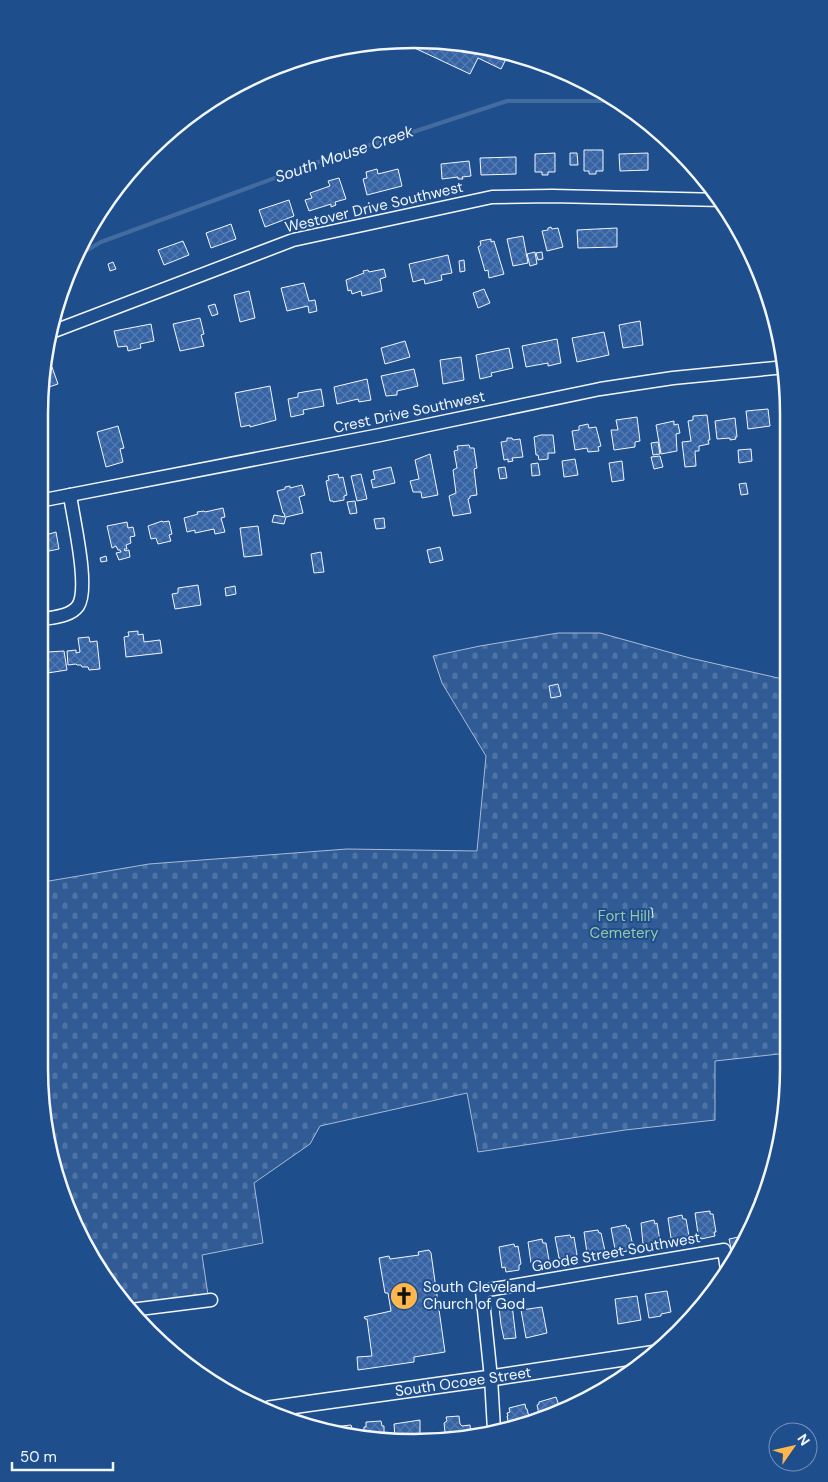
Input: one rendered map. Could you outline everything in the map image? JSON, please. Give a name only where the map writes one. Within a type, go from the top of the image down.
[{"type":"street","name":"Westover Drive Southwest","points":[[58,330],[294,240],[492,197],[552,196],[711,200]]},
{"type":"street","name":"Crest Drive Southwest","points":[[48,499],[370,437],[600,388],[673,378],[777,368]]},
{"type":"street","points":[[48,618],[69,614],[78,606],[82,595],[82,576],[70,495]]},
{"type":"street","name":"Goode Street Southwest","points":[[491,1378],[482,1290],[724,1250],[726,1260]]},
{"type":"street","points":[[137,1309],[211,1300]]},
{"type":"street","name":"South Ocoee Street","points":[[277,1408],[642,1355]]},
{"type":"street","points":[[491,1378],[494,1425]]},
{"type":"green space","name":"Fort Hill Cemetery","points":[[558,633],[600,633],[690,658],[780,678],[780,1054],[715,1061],[715,1120],[625,1130],[478,1152],[467,1093],[320,1126],[310,1144],[254,1183],[263,1243],[202,1255],[208,1295],[134,1305],[109,1272],[85,1230],[67,1186],[55,1140],[48,1092],[48,880],[149,864],[347,849],[477,851],[486,756],[442,683],[433,656]]},
{"type":"building","points":[[415,48],[438,48],[506,59],[501,69],[478,58],[470,74]]},
{"type":"building","points":[[584,150],[603,150],[603,171],[589,174],[589,171],[584,171]]},
{"type":"building","points":[[555,153],[555,172],[548,172],[548,175],[542,175],[542,172],[535,172],[535,154]]},
{"type":"building","points":[[570,153],[577,153],[578,165],[570,165]]},
{"type":"building","points":[[648,153],[648,170],[620,171],[619,154]]},
{"type":"building","points":[[516,157],[516,174],[481,175],[480,158]]},
{"type":"building","points":[[469,161],[471,176],[462,177],[463,179],[458,179],[458,177],[442,179],[441,164]]},
{"type":"building","points":[[377,169],[378,174],[398,169],[402,186],[367,195],[363,179],[367,178],[366,172]]},
{"type":"building","points":[[339,178],[346,199],[335,202],[336,205],[331,207],[331,204],[309,211],[305,200],[312,198],[310,193],[330,186],[328,181]]},
{"type":"building","points":[[289,200],[294,216],[265,227],[259,210]]},
{"type":"building","points":[[231,224],[236,239],[211,248],[206,233]]},
{"type":"building","points":[[551,227],[552,229],[558,228],[563,247],[547,251],[542,231],[548,230]]},
{"type":"building","points":[[617,228],[617,247],[578,248],[577,230]]},
{"type":"building","points":[[523,236],[528,263],[513,266],[507,239]]},
{"type":"building","points":[[491,239],[491,242],[494,241],[504,274],[489,278],[488,270],[485,271],[478,247],[481,245],[480,241]]},
{"type":"building","points":[[183,241],[189,255],[164,265],[158,250]]},
{"type":"building","points":[[535,252],[537,264],[530,266],[527,254]]},
{"type":"building","points":[[542,252],[543,259],[538,260],[536,253]]},
{"type":"building","points":[[448,255],[452,273],[441,275],[442,280],[425,284],[424,279],[413,282],[409,264]]},
{"type":"building","points":[[464,260],[465,271],[460,272],[459,261]]},
{"type":"building","points":[[113,262],[116,269],[110,271],[108,264]]},
{"type":"building","points":[[384,269],[386,277],[380,279],[382,291],[362,296],[361,291],[352,294],[351,290],[348,291],[346,280],[364,273],[363,271],[368,270],[369,272]]},
{"type":"building","points":[[304,283],[309,301],[315,300],[317,311],[309,313],[308,306],[287,311],[281,288]]},
{"type":"building","points":[[484,289],[490,303],[478,308],[473,293]]},
{"type":"building","points":[[249,291],[255,318],[240,322],[234,295]]},
{"type":"building","points":[[215,304],[218,314],[212,316],[208,306]]},
{"type":"building","points":[[200,318],[204,334],[201,335],[204,346],[180,351],[173,324]]},
{"type":"building","points":[[640,321],[643,345],[623,348],[619,325]]},
{"type":"building","points":[[151,324],[154,341],[140,344],[141,348],[128,351],[127,346],[118,347],[114,331]]},
{"type":"building","points":[[604,332],[609,355],[577,362],[572,338]]},
{"type":"building","points":[[557,339],[561,363],[548,366],[548,363],[526,367],[522,346]]},
{"type":"building","points":[[405,341],[410,357],[385,364],[381,348]]},
{"type":"building","points":[[509,348],[513,368],[491,373],[492,376],[480,379],[476,355]]},
{"type":"building","points":[[461,357],[464,380],[443,384],[440,360]]},
{"type":"building","points":[[51,367],[58,384],[48,387]]},
{"type":"building","points":[[414,369],[418,386],[397,391],[397,395],[386,396],[381,376]]},
{"type":"building","points":[[367,379],[371,400],[359,402],[358,399],[337,404],[334,387]]},
{"type":"building","points":[[270,386],[276,420],[250,427],[250,425],[241,427],[235,393]]},
{"type":"building","points":[[321,389],[324,406],[303,410],[304,414],[291,417],[288,399],[298,397],[298,393]]},
{"type":"building","points":[[768,409],[770,426],[748,429],[746,411]]},
{"type":"building","points":[[707,415],[709,444],[699,446],[699,451],[695,451],[696,466],[685,467],[682,442],[691,441],[688,421],[693,420],[693,416]]},
{"type":"building","points":[[637,417],[640,441],[635,442],[635,447],[614,450],[611,430],[618,430],[616,420]]},
{"type":"building","points":[[735,418],[736,439],[717,439],[715,421]]},
{"type":"building","points":[[674,421],[674,425],[678,424],[680,433],[676,434],[677,451],[661,454],[656,425]]},
{"type":"building","points":[[588,424],[589,428],[596,427],[601,446],[598,447],[599,451],[588,452],[587,448],[575,450],[572,431],[579,430],[579,426]]},
{"type":"building","points":[[118,426],[124,448],[120,449],[123,462],[106,467],[97,432]]},
{"type":"building","points":[[553,435],[555,453],[548,453],[548,459],[539,460],[538,455],[536,455],[534,437]]},
{"type":"building","points":[[507,438],[512,438],[513,440],[520,439],[523,457],[512,458],[513,461],[508,462],[508,459],[504,460],[501,442],[507,441]]},
{"type":"building","points":[[658,442],[660,454],[653,455],[651,443]]},
{"type":"building","points":[[469,445],[470,448],[474,448],[477,468],[474,469],[477,495],[470,496],[468,499],[471,513],[453,516],[449,496],[456,493],[453,470],[457,468],[454,451],[458,450],[457,446]]},
{"type":"building","points":[[751,449],[752,461],[739,463],[738,450]]},
{"type":"building","points":[[430,454],[438,495],[422,498],[421,492],[413,492],[410,481],[419,479],[415,460]]},
{"type":"building","points":[[660,456],[663,467],[654,469],[651,457]]},
{"type":"building","points":[[575,459],[578,475],[564,477],[562,461]]},
{"type":"building","points":[[622,461],[624,480],[612,482],[609,463]]},
{"type":"building","points":[[538,463],[540,475],[532,476],[531,464]]},
{"type":"building","points":[[391,467],[395,483],[373,488],[371,480],[375,479],[373,471]]},
{"type":"building","points":[[505,467],[507,478],[500,479],[498,468]]},
{"type":"building","points":[[338,474],[339,478],[343,477],[347,495],[344,496],[344,500],[333,502],[330,501],[326,481],[329,480],[328,476]]},
{"type":"building","points":[[361,474],[367,499],[357,501],[351,476]]},
{"type":"building","points":[[746,483],[748,494],[741,495],[739,484]]},
{"type":"building","points":[[302,485],[305,495],[299,497],[303,513],[286,517],[284,524],[272,522],[274,515],[285,517],[277,491],[285,489],[285,487],[290,486],[290,488]]},
{"type":"building","points":[[355,501],[357,513],[350,514],[347,502]]},
{"type":"building","points":[[223,508],[225,517],[221,518],[225,532],[215,534],[214,529],[195,533],[195,530],[187,532],[184,518],[198,514],[197,512]]},
{"type":"building","points":[[384,518],[385,528],[376,529],[374,519]]},
{"type":"building","points":[[162,521],[169,521],[172,534],[169,535],[171,541],[158,544],[156,538],[151,539],[148,526]]},
{"type":"building","points":[[127,522],[128,528],[133,527],[135,536],[130,537],[131,543],[126,545],[127,549],[124,549],[125,551],[129,550],[130,557],[119,560],[116,553],[121,552],[116,546],[112,548],[107,526]]},
{"type":"building","points":[[258,526],[262,555],[244,557],[240,528]]},
{"type":"building","points":[[56,532],[59,549],[48,551],[48,534]]},
{"type":"building","points":[[440,547],[443,560],[430,563],[427,550]]},
{"type":"building","points":[[321,552],[324,572],[314,573],[311,554]]},
{"type":"building","points":[[106,556],[107,561],[101,562],[100,558]]},
{"type":"building","points":[[198,585],[201,605],[175,609],[172,594],[178,593],[178,588]]},
{"type":"building","points":[[235,586],[236,594],[226,596],[225,588]]},
{"type":"building","points":[[138,631],[138,635],[143,634],[144,642],[160,640],[162,653],[126,657],[124,637],[129,636],[128,632]]},
{"type":"building","points":[[89,637],[90,642],[97,641],[100,669],[89,670],[88,667],[82,667],[81,665],[68,665],[67,651],[76,650],[76,653],[80,652],[78,638]]},
{"type":"building","points":[[64,651],[67,670],[48,673],[48,652]]},
{"type":"building","points":[[558,684],[561,696],[551,698],[549,686]]},
{"type":"building","points":[[652,908],[653,917],[645,918],[644,909]]},
{"type":"building","points":[[710,1211],[710,1214],[713,1214],[715,1236],[701,1239],[700,1234],[698,1234],[695,1213]]},
{"type":"building","points":[[682,1215],[683,1219],[686,1219],[688,1241],[674,1243],[673,1238],[671,1238],[668,1218]]},
{"type":"building","points":[[654,1220],[655,1224],[657,1223],[659,1246],[645,1248],[641,1223]]},
{"type":"building","points":[[626,1225],[629,1228],[633,1246],[631,1246],[632,1250],[617,1253],[611,1228]]},
{"type":"building","points":[[598,1230],[601,1233],[605,1251],[603,1251],[604,1255],[589,1258],[584,1232]]},
{"type":"building","points":[[570,1235],[571,1238],[574,1237],[576,1260],[561,1262],[555,1237]]},
{"type":"building","points":[[739,1237],[731,1250],[729,1239]]},
{"type":"building","points":[[542,1239],[543,1243],[546,1243],[548,1265],[534,1267],[533,1263],[531,1263],[528,1242]]},
{"type":"building","points":[[514,1244],[515,1247],[518,1246],[521,1264],[519,1265],[519,1270],[506,1272],[505,1267],[502,1268],[499,1247]]},
{"type":"building","points":[[429,1250],[431,1253],[445,1352],[414,1357],[414,1362],[358,1370],[357,1357],[372,1356],[367,1319],[364,1317],[391,1311],[388,1293],[385,1293],[379,1258],[389,1256],[390,1259],[419,1255],[418,1252]]},
{"type":"building","points":[[667,1291],[671,1312],[649,1318],[645,1294]]},
{"type":"building","points":[[637,1296],[641,1320],[618,1324],[615,1299]]},
{"type":"building","points":[[512,1305],[516,1338],[504,1339],[499,1307]]},
{"type":"building","points":[[542,1307],[547,1333],[526,1338],[521,1310]]},
{"type":"building","points":[[556,1397],[559,1405],[539,1413],[537,1405],[539,1402]]},
{"type":"building","points":[[525,1404],[529,1416],[508,1422],[507,1413],[510,1412],[509,1408]]},
{"type":"building","points":[[459,1416],[460,1424],[462,1426],[470,1425],[470,1430],[445,1433],[444,1423],[447,1421],[446,1417]]},
{"type":"building","points":[[420,1420],[420,1434],[395,1434],[394,1424]]},
{"type":"building","points":[[381,1421],[382,1426],[384,1426],[384,1433],[364,1431],[366,1422]]},
{"type":"building","points":[[351,1425],[352,1429],[342,1427],[339,1426]]},
{"type":"waterway","name":"South Mouse Creek","points":[[86,251],[101,242],[343,153],[507,101],[604,101]]},
{"type":"place","name":"South Cleveland Church of God","points":[[404,1296]]}]
